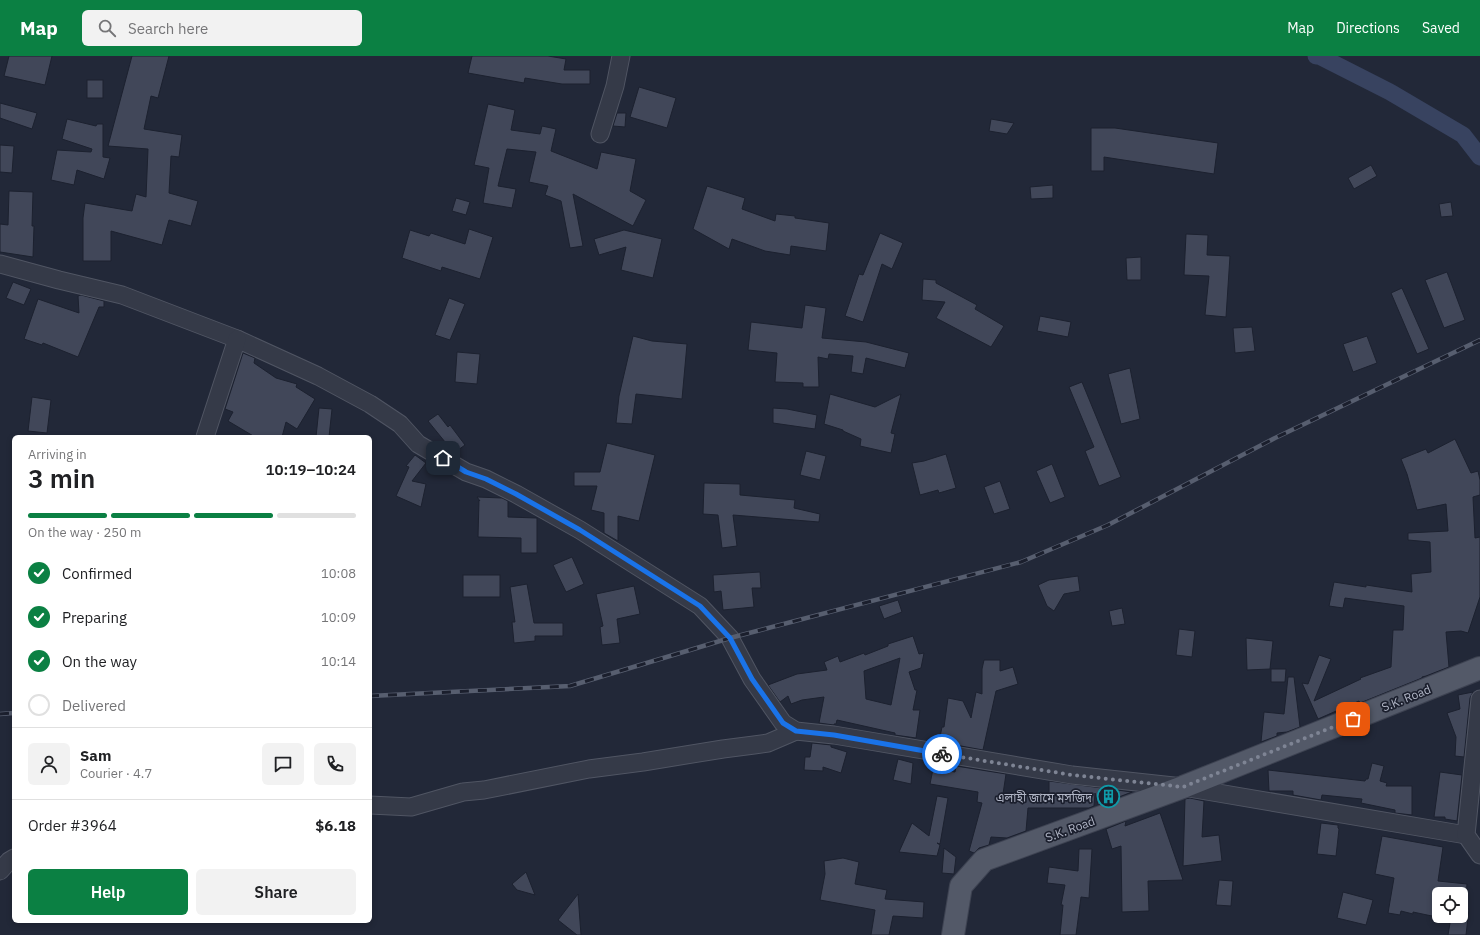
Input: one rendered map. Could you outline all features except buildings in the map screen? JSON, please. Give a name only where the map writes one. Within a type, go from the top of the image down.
[{"type":"main road","name":"S.K. Road","points":[[953,935],[961,886],[984,860],[1183,787],[1480,668]]},
{"type":"street","points":[[600,134],[615,86],[621,56]]},
{"type":"street","points":[[0,264],[122,295],[237,339],[318,376],[370,404],[400,424],[418,444],[466,472],[486,479],[510,491],[580,530],[700,606],[730,638],[752,679],[783,723],[796,731],[834,735],[1072,775],[1183,787],[1466,835]]},
{"type":"street","points":[[206,435],[237,339]]},
{"type":"street","points":[[1480,699],[1466,835],[1480,855]]},
{"type":"street","points":[[372,805],[411,807],[463,792],[484,790],[589,769],[768,743],[796,731]]},
{"type":"street","points":[[0,871],[12,859]]},
{"type":"waterway","points":[[1316,56],[1319,56],[1390,92],[1463,135],[1480,157]]},
{"type":"railway","points":[[372,696],[570,686],[730,638],[1021,562],[1108,525],[1275,438],[1480,340]]},
{"type":"railway","points":[[0,714],[12,713]]},
{"type":"way so far","points":[[942,754],[1072,775],[1183,787],[1353,719]]},
{"type":"place","name":"এলাহী জামে মসজিদ","points":[[1108,797]]},
{"type":"route","points":[[443,458],[466,472],[486,479],[516,494],[580,530],[700,606],[730,638],[752,679],[783,723],[796,731],[834,735],[942,754]]}]
